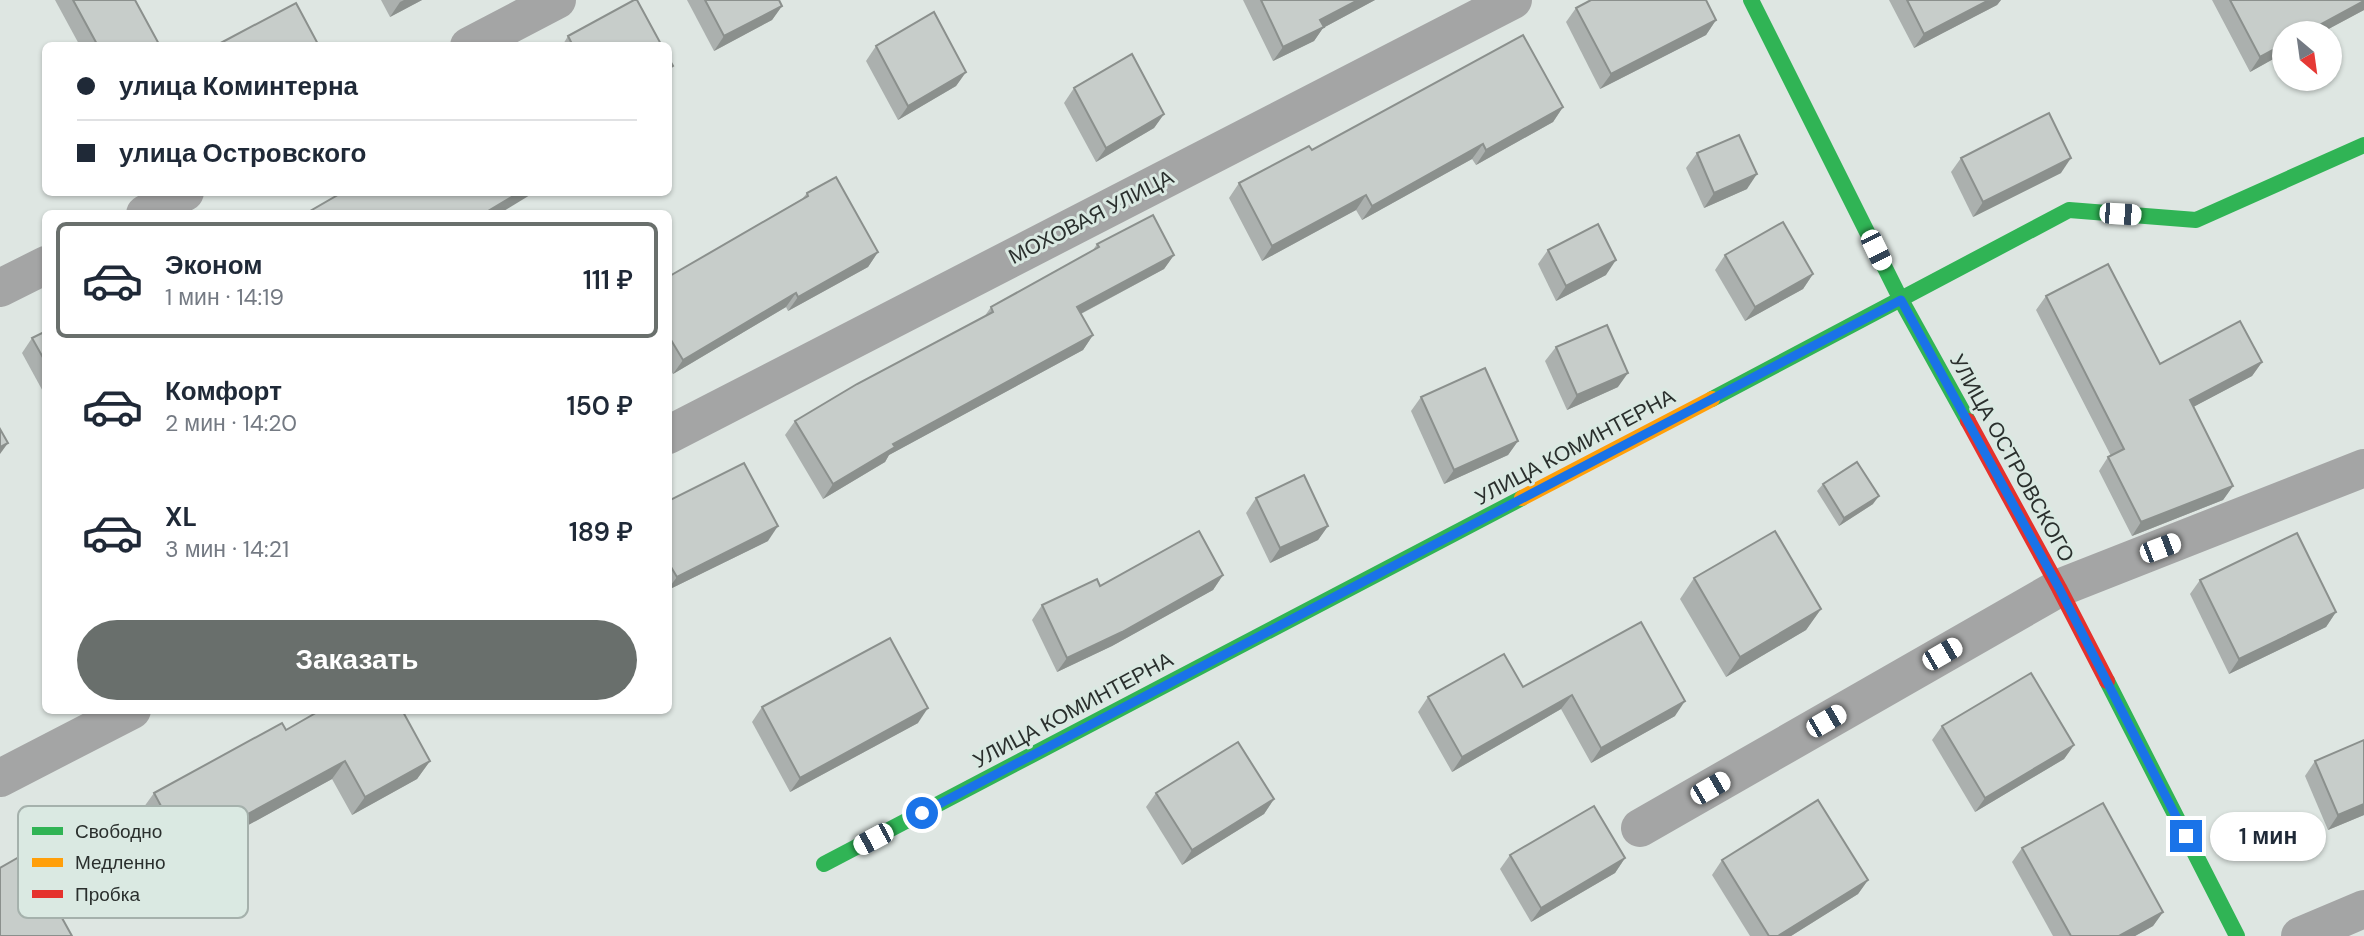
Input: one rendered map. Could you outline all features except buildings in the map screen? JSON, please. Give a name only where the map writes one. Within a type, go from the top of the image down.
[{"type":"street","points":[[477,42],[557,0]]},
{"type":"street","name":"МОХОВАЯ УЛИЦА","points":[[672,433],[1513,0]]},
{"type":"street","name":"УЛИЦА ОСТРОВСКОГО","points":[[1751,0],[1901,300],[2059,588],[2236,936]]},
{"type":"street","name":"УЛИЦА КОМИНТЕРНА","points":[[824,864],[2069,210],[2196,220],[2364,145]]},
{"type":"street","points":[[152,210],[178,196]]},
{"type":"street","points":[[0,288],[42,267]]},
{"type":"street","points":[[1640,828],[2059,588],[2364,468]]},
{"type":"street","points":[[0,778],[124,714]]},
{"type":"street","points":[[2300,936],[2364,909]]},
{"type":"traffic: fast","points":[[1751,0],[1901,300],[1968,421]]},
{"type":"traffic: fast","points":[[1712,399],[2069,210],[2196,220],[2364,145]]},
{"type":"traffic: fast","points":[[824,864],[1522,498]]},
{"type":"traffic: fast","points":[[2107,681],[2237,936]]},
{"type":"traffic: slow","points":[[1522,498],[1712,399]]},
{"type":"traffic: jam","points":[[1968,421],[2107,681]]},
{"type":"route","points":[[922,813],[1901,300],[2059,588],[2186,836]]}]
